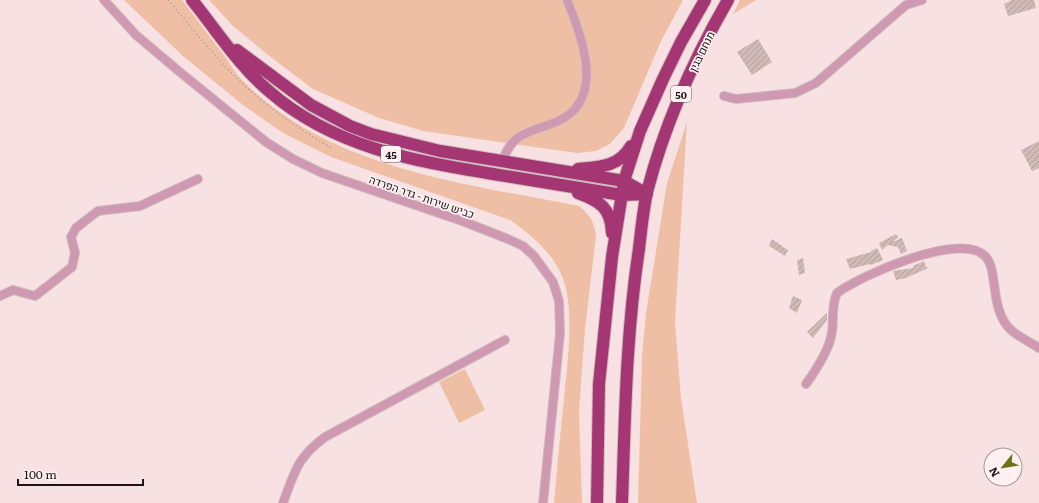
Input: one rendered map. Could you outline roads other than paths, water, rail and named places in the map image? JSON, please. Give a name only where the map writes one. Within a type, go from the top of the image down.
[{"type":"highway","name":"45","points":[[192,0],[247,70],[269,92],[288,107],[323,128],[367,147],[406,158],[622,195],[647,194]]},
{"type":"highway","name":"מנחם בגין","points":[[612,257],[624,181],[640,132],[680,42],[705,0]]},
{"type":"highway","name":"מנחם בגין","points":[[622,503],[627,354],[636,269],[647,194],[658,155],[685,85],[701,50],[728,0]]},
{"type":"highway","name":"45","points":[[207,19],[238,51],[296,96],[329,116],[371,134],[440,151],[624,181],[647,194]]},
{"type":"highway","points":[[560,170],[601,166],[617,162],[626,156],[640,132]]},
{"type":"highway","points":[[551,183],[592,198],[604,207],[612,223],[612,257],[599,384],[597,503]]},
{"type":"street","name":"כביש שירות - גדר הפרדה","points":[[104,0],[136,35],[181,73],[266,142],[293,159],[322,173],[462,221],[508,239],[523,246],[534,256],[553,282],[559,301],[560,333],[543,503]]},
{"type":"street","points":[[503,161],[506,150],[515,138],[558,122],[573,112],[584,96],[587,81],[586,58],[578,29],[567,0]]},
{"type":"street","points":[[724,96],[736,99],[795,93],[816,83],[906,5],[922,0]]},
{"type":"street","points":[[0,296],[14,290],[35,296],[72,267],[75,253],[71,237],[76,228],[98,211],[140,206],[198,180]]},
{"type":"street","points":[[806,384],[828,348],[833,331],[833,302],[838,293],[899,262],[932,252],[965,249],[978,251],[986,257],[991,269],[998,310],[1010,330],[1039,348]]},
{"type":"street","points":[[284,503],[296,466],[309,449],[325,437],[505,340]]}]
